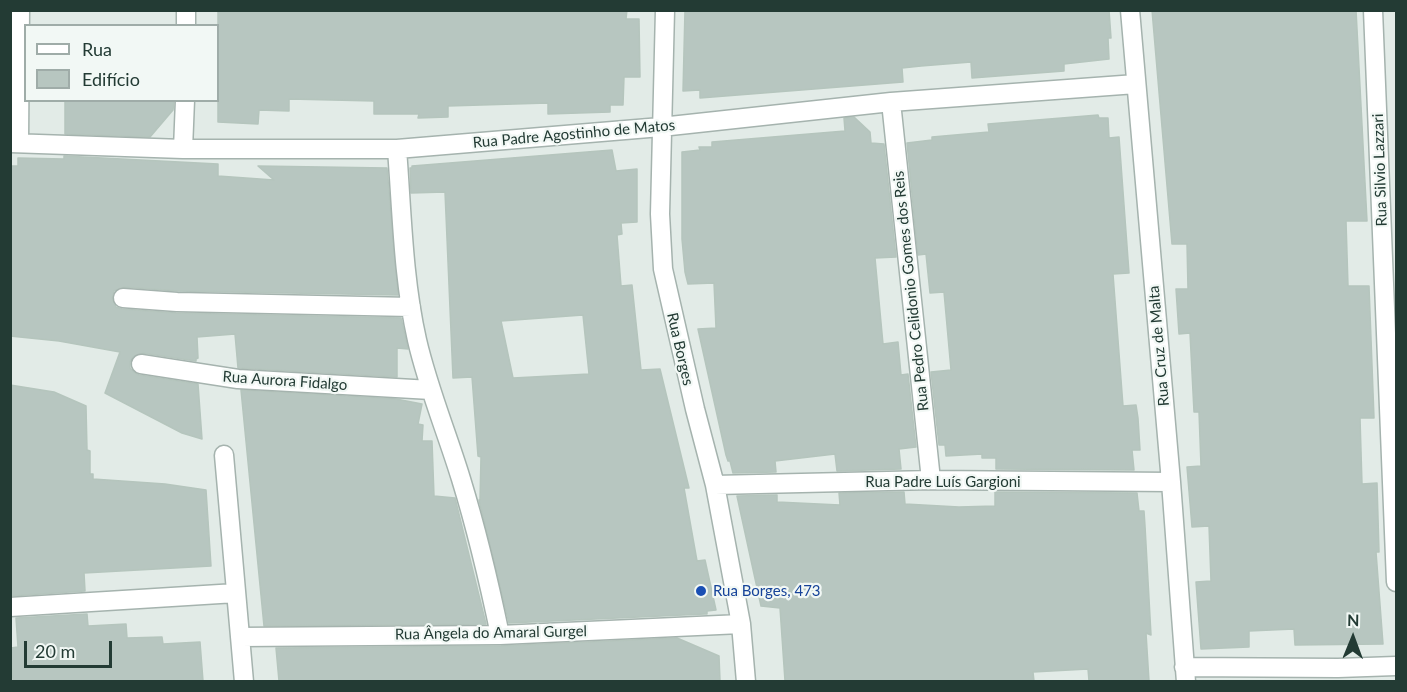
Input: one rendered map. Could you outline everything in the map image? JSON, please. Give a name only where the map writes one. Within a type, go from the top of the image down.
[{"type":"street","points":[[15,143],[20,10]]},
{"type":"street","name":"Rua Borges","points":[[665,10],[660,214],[663,269],[689,387],[715,485],[741,624],[746,681]]},
{"type":"street","name":"Rua Cruz de Malta","points":[[1130,10],[1171,482],[1185,674]]},
{"type":"street","name":"Rua Silvio Lazzari","points":[[1373,10],[1396,582]]},
{"type":"street","name":"Rua Padre Agostinho de Matos","points":[[15,143],[183,149],[398,150],[661,128],[891,102],[1136,84]]},
{"type":"street","points":[[183,149],[184,102]]},
{"type":"street","name":"Rua Pedro Celidonio Gomes dos Reis","points":[[891,102],[931,480]]},
{"type":"street","points":[[398,150],[406,271],[417,340],[431,390],[461,477],[484,558],[500,634]]},
{"type":"street","points":[[123,298],[177,302],[411,307]]},
{"type":"street","name":"Rua Aurora Fidalgo","points":[[141,364],[238,379],[431,390]]},
{"type":"street","points":[[225,455],[244,681]]},
{"type":"street","name":"Rua Padre Luís Gargioni","points":[[715,485],[931,480],[1171,482]]},
{"type":"street","points":[[10,607],[236,593]]},
{"type":"street","name":"Rua Ângela do Amaral Gurgel","points":[[240,637],[500,634],[741,624]]},
{"type":"street","points":[[1185,674],[1396,666]]},
{"type":"street","points":[[1313,681],[1338,668]]},
{"type":"building","points":[[218,10],[627,10],[626,19],[639,19],[640,77],[624,77],[623,105],[610,105],[610,112],[548,114],[548,103],[448,106],[448,117],[418,118],[419,114],[374,114],[374,101],[289,99],[289,111],[259,110],[258,124],[218,122]]},
{"type":"building","points":[[685,10],[1109,10],[1111,38],[1108,38],[1109,59],[1064,64],[1064,71],[972,78],[971,62],[902,68],[903,82],[700,98],[700,90],[683,91]]},
{"type":"building","points":[[1152,10],[1356,10],[1367,221],[1346,221],[1348,286],[1369,286],[1374,418],[1360,418],[1362,484],[1377,483],[1379,552],[1376,552],[1383,644],[1295,645],[1294,629],[1249,631],[1249,647],[1201,649],[1196,582],[1211,581],[1209,526],[1192,527],[1187,467],[1201,466],[1199,412],[1194,412],[1190,333],[1179,334],[1176,289],[1188,289],[1187,244],[1172,244]]},
{"type":"building","points":[[65,102],[174,102],[173,110],[150,137],[65,134]]},
{"type":"building","points":[[1098,115],[1099,118],[1108,118],[1109,138],[1119,137],[1129,273],[1113,274],[1123,406],[1136,405],[1138,418],[1140,450],[1132,450],[1134,470],[996,469],[996,458],[982,458],[982,454],[946,456],[945,445],[939,445],[931,372],[951,370],[944,292],[930,293],[926,254],[918,255],[907,143],[932,140],[932,137],[989,132],[988,124]]},
{"type":"building","points":[[854,117],[870,132],[871,143],[884,144],[896,257],[875,258],[883,344],[898,342],[901,375],[908,374],[916,447],[899,449],[901,469],[837,471],[835,454],[775,461],[776,472],[733,473],[726,455],[698,329],[716,328],[714,283],[688,284],[685,272],[682,239],[682,152],[700,150],[699,147],[712,147],[712,142],[845,131],[844,118]]},
{"type":"building","points":[[612,150],[616,171],[637,169],[637,222],[621,223],[622,234],[617,235],[621,286],[632,285],[641,370],[660,369],[689,488],[684,488],[697,561],[705,560],[716,610],[707,611],[707,614],[509,623],[479,500],[481,457],[478,456],[472,377],[453,378],[445,192],[411,193],[410,168],[412,166]],"holes":[[[583,315],[589,374],[513,378],[501,321]]]},
{"type":"building","points":[[64,156],[218,164],[218,176],[274,180],[258,166],[387,168],[398,295],[178,291],[124,287],[114,291],[112,298],[116,307],[122,309],[176,313],[401,318],[408,349],[397,348],[397,377],[238,368],[235,334],[197,337],[198,358],[196,361],[143,353],[133,357],[130,368],[139,375],[198,384],[202,439],[182,433],[105,393],[120,352],[59,341],[10,336],[10,166],[18,166],[18,158],[64,159]]},
{"type":"building","points":[[10,385],[54,392],[86,406],[87,450],[90,451],[90,474],[93,474],[93,479],[165,484],[206,490],[211,566],[84,573],[85,591],[10,596]]},
{"type":"building","points":[[241,390],[396,399],[422,404],[418,424],[423,425],[422,441],[432,441],[434,496],[455,498],[486,624],[264,626]]},
{"type":"building","points":[[904,492],[905,504],[959,507],[995,506],[995,492],[1137,493],[1139,511],[1144,511],[1145,526],[1151,635],[1146,633],[1149,681],[1089,681],[1088,669],[1033,672],[1034,681],[785,681],[780,608],[761,606],[737,496],[777,495],[777,502],[840,505],[839,493]]},
{"type":"building","points":[[87,614],[88,626],[126,624],[127,638],[162,637],[163,644],[200,642],[203,681],[13,681],[11,648],[18,647],[16,618]]},
{"type":"building","points":[[677,638],[719,656],[720,681],[279,681],[276,648],[501,646]]},
{"type":"place","name":"Rua Borges, 473","points":[[701,591]]}]
